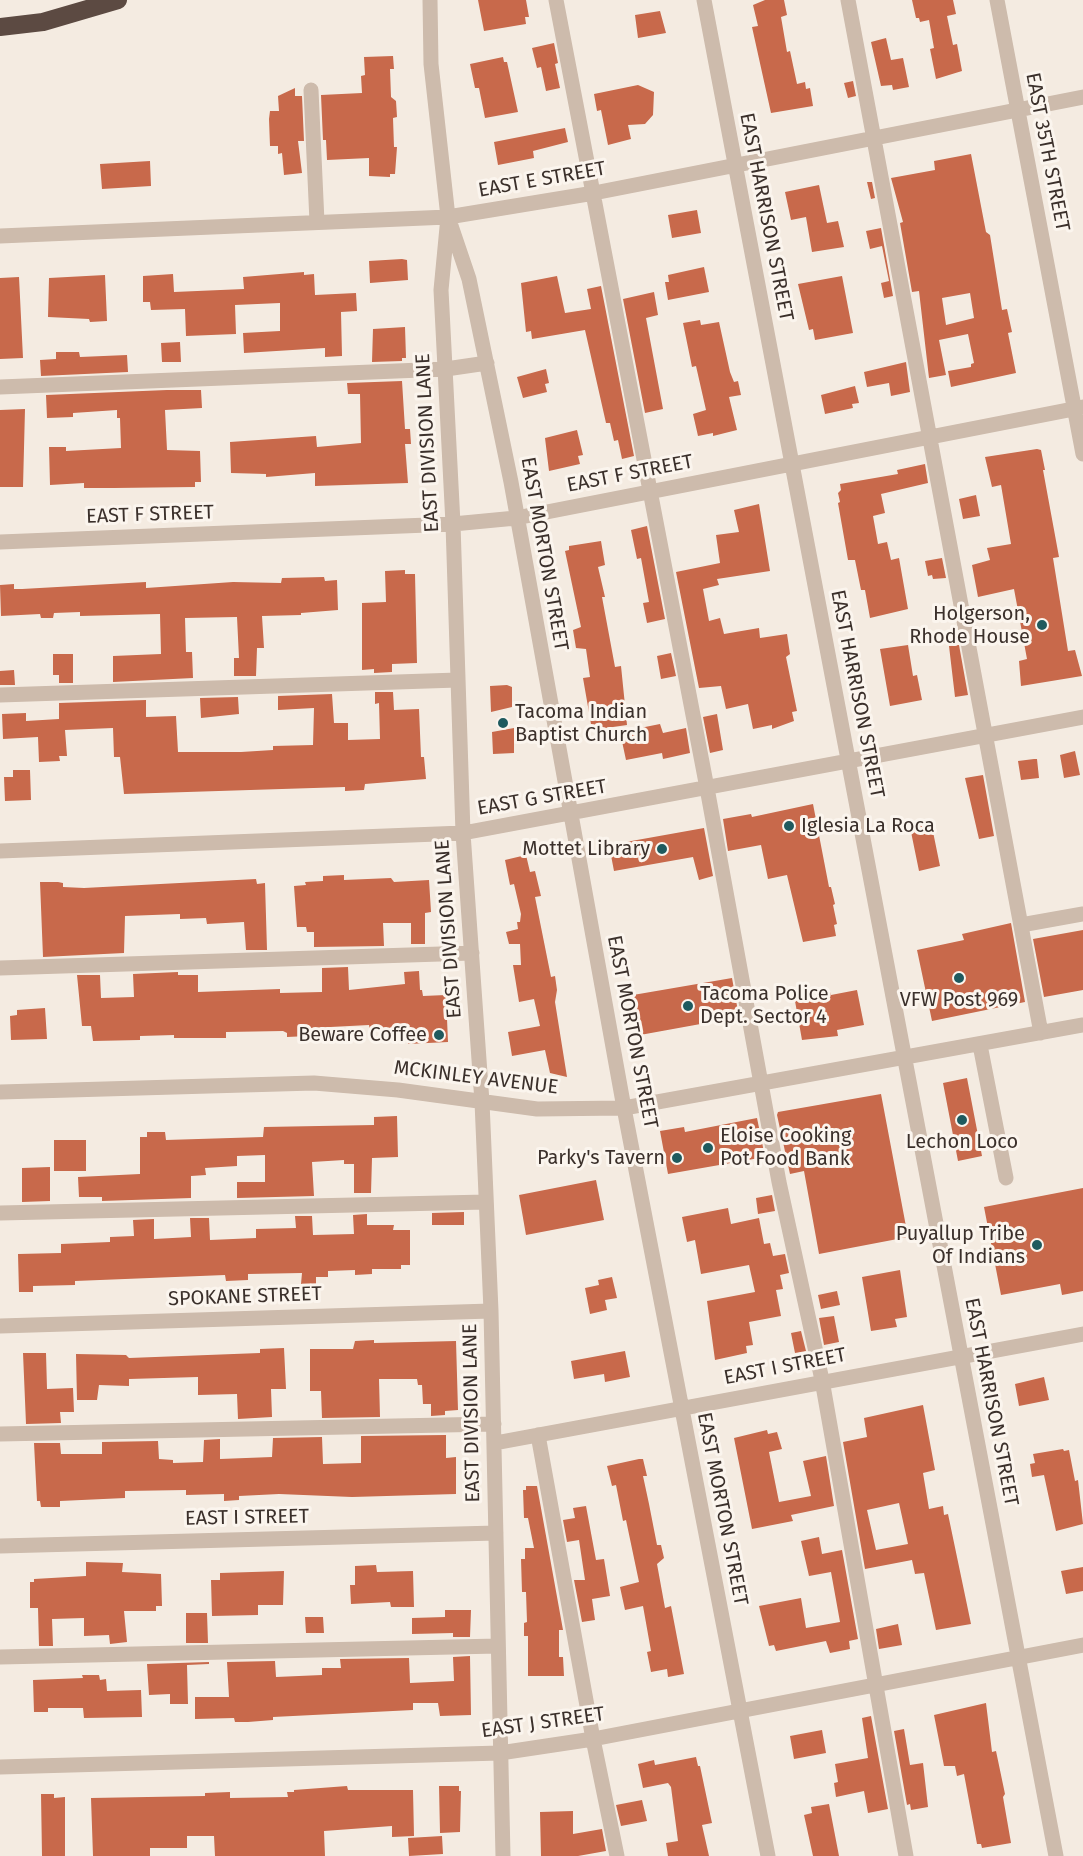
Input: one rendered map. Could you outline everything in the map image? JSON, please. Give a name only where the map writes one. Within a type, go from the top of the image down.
[{"type":"highway","points":[[0,27],[43,22],[118,0]]},
{"type":"street","name":"EAST DIVISION LANE","points":[[430,0],[431,64],[448,217],[441,290],[453,524],[463,833],[482,1102],[491,1311],[503,1856]]},
{"type":"street","points":[[556,0],[707,789],[761,1085],[822,1380],[906,1856]]},
{"type":"street","name":"EAST HARRISON STREET","points":[[704,0],[1056,1856]]},
{"type":"street","points":[[848,0],[1041,1033]]},
{"type":"street","name":"EAST 35TH STREET","points":[[997,0],[1079,408],[1083,454]]},
{"type":"street","points":[[311,90],[317,222]]},
{"type":"street","name":"EAST E STREET","points":[[0,236],[448,217],[594,193],[1083,98]]},
{"type":"street","name":"EAST MORTON STREET","points":[[448,217],[469,279],[487,363],[624,1108],[768,1856]]},
{"type":"street","points":[[0,387],[446,369],[487,363]]},
{"type":"street","name":"EAST F STREET","points":[[0,542],[453,524],[516,518],[1079,408]]},
{"type":"street","points":[[0,695],[458,680]]},
{"type":"street","name":"EAST G STREET","points":[[0,851],[463,833],[570,815],[1083,717]]},
{"type":"street","points":[[1021,925],[1083,914]]},
{"type":"street","points":[[0,968],[472,953]]},
{"type":"street","name":"MCKINLEY AVENUE","points":[[0,1092],[314,1083],[398,1089],[537,1109],[624,1108],[1083,1025]]},
{"type":"street","points":[[980,1045],[1006,1178]]},
{"type":"street","points":[[0,1213],[486,1202]]},
{"type":"street","name":"SPOKANE STREET","points":[[0,1326],[491,1311]]},
{"type":"street","name":"EAST I STREET","points":[[495,1443],[681,1409],[822,1380],[961,1358],[1083,1334]]},
{"type":"street","points":[[0,1434],[494,1424]]},
{"type":"street","points":[[538,1435],[592,1739],[617,1856]]},
{"type":"street","name":"EAST I STREET","points":[[0,1546],[496,1533]]},
{"type":"street","name":"EAST J STREET","points":[[0,1767],[500,1754],[592,1739],[1083,1645]]},
{"type":"street","points":[[0,1657],[498,1646]]},
{"type":"building","points":[[478,0],[526,0],[529,17],[525,17],[526,24],[484,31]]},
{"type":"building","points":[[765,0],[784,0],[787,15],[781,17],[787,52],[790,51],[797,84],[805,82],[806,89],[810,88],[813,106],[771,113],[752,27],[758,26],[753,5]]},
{"type":"building","points":[[912,0],[953,0],[956,14],[947,16],[953,45],[957,44],[962,71],[936,79],[930,49],[934,48],[929,20],[920,22],[919,18],[916,18]]},
{"type":"building","points":[[660,11],[666,33],[638,38],[635,15]]},
{"type":"building","points":[[886,38],[891,60],[903,58],[909,87],[893,90],[892,85],[881,86],[871,42]]},
{"type":"building","points":[[554,43],[560,88],[546,91],[541,67],[537,68],[532,48]]},
{"type":"building","points":[[393,56],[394,69],[390,69],[391,97],[396,101],[397,117],[393,118],[394,147],[397,147],[395,174],[390,174],[390,177],[369,176],[369,158],[327,160],[326,140],[323,140],[321,95],[362,93],[361,76],[365,75],[364,57]]},
{"type":"building","points":[[503,57],[504,62],[507,62],[518,112],[485,118],[479,88],[475,88],[470,64]]},
{"type":"building","points":[[853,81],[856,96],[848,98],[844,83]]},
{"type":"building","points":[[638,85],[654,92],[653,115],[645,124],[628,125],[631,139],[608,145],[601,110],[597,111],[594,94]]},
{"type":"building","points":[[295,88],[295,96],[302,96],[304,141],[298,141],[302,173],[284,175],[282,153],[278,154],[278,146],[270,146],[270,111],[279,111],[278,96]]},
{"type":"building","points":[[565,128],[568,142],[533,151],[534,158],[498,165],[494,142]]},
{"type":"building","points":[[971,154],[986,232],[990,235],[1002,310],[1007,309],[1012,332],[1008,333],[1016,373],[951,387],[948,371],[971,367],[974,363],[968,334],[939,340],[946,375],[929,378],[919,291],[912,292],[900,223],[903,222],[891,178],[935,170],[934,161]],"holes":[[[970,293],[974,318],[946,325],[942,298]]]},
{"type":"building","points":[[150,161],[151,186],[102,189],[100,164]]},
{"type":"building","points":[[867,182],[872,182],[875,198],[871,199]]},
{"type":"building","points":[[819,185],[827,223],[838,221],[844,247],[812,252],[806,217],[791,220],[785,192]]},
{"type":"building","points":[[697,210],[701,233],[672,238],[668,215]]},
{"type":"building","points":[[881,228],[893,296],[884,298],[881,283],[889,281],[882,246],[870,249],[866,231]]},
{"type":"building","points":[[407,260],[408,280],[370,283],[369,261]]},
{"type":"building","points":[[704,267],[709,292],[668,300],[665,282],[669,282],[668,275]]},
{"type":"building","points":[[304,272],[304,275],[314,274],[315,295],[356,293],[357,311],[341,312],[342,356],[325,357],[325,348],[244,353],[243,333],[280,331],[280,303],[235,305],[236,334],[186,336],[185,309],[151,310],[150,302],[143,302],[143,276],[173,274],[174,292],[244,289],[243,277]]},
{"type":"building","points":[[105,275],[107,321],[90,322],[89,319],[48,317],[49,278]]},
{"type":"building","points":[[557,276],[565,313],[591,309],[587,289],[601,286],[634,456],[622,459],[618,440],[614,441],[610,423],[606,423],[585,330],[532,339],[531,331],[526,332],[521,283]]},
{"type":"building","points":[[842,276],[853,333],[815,340],[813,329],[809,330],[798,284]]},
{"type":"building","points":[[19,277],[23,358],[0,359],[0,278]]},
{"type":"building","points":[[654,292],[658,315],[646,318],[663,409],[645,413],[623,299]]},
{"type":"building","points":[[700,320],[701,325],[719,322],[730,372],[734,382],[738,381],[741,395],[729,397],[737,430],[713,436],[713,433],[698,436],[693,414],[706,410],[696,366],[692,367],[683,323]]},
{"type":"building","points":[[405,327],[406,358],[402,358],[402,361],[372,362],[373,329]]},
{"type":"building","points":[[180,342],[181,362],[162,362],[161,343]]},
{"type":"building","points":[[56,352],[79,352],[80,357],[127,355],[128,372],[41,376],[40,360],[56,359]]},
{"type":"building","points":[[906,362],[910,392],[891,396],[889,383],[867,387],[864,372]]},
{"type":"building","points":[[546,369],[549,383],[545,384],[547,392],[523,398],[517,377]]},
{"type":"building","points":[[402,381],[405,429],[410,429],[411,444],[405,444],[408,483],[315,486],[315,473],[266,477],[266,474],[231,473],[230,442],[316,436],[317,447],[361,443],[360,394],[348,394],[347,383]]},
{"type":"building","points":[[855,386],[859,403],[852,404],[853,408],[825,414],[821,395]]},
{"type":"building","points":[[201,390],[202,408],[165,410],[167,450],[200,451],[201,482],[195,482],[195,487],[84,488],[84,483],[50,485],[49,447],[66,447],[66,451],[121,448],[120,418],[117,418],[117,410],[73,413],[73,417],[47,418],[46,395]]},
{"type":"building","points":[[25,409],[23,487],[0,487],[0,410]]},
{"type":"building","points":[[577,430],[583,455],[578,456],[580,464],[549,471],[545,438]]},
{"type":"building","points":[[1041,450],[1059,557],[1053,558],[1068,651],[1075,650],[1082,676],[1021,686],[1019,661],[1027,659],[1014,589],[978,597],[972,565],[990,560],[987,548],[1011,544],[1001,485],[992,487],[985,457]]},
{"type":"building","points":[[925,464],[928,483],[881,494],[885,513],[873,516],[878,544],[887,542],[891,560],[899,558],[908,609],[870,618],[865,590],[861,590],[855,560],[848,560],[838,503],[840,502],[838,493],[841,490],[840,484],[898,474],[897,470]]},
{"type":"building","points":[[976,495],[980,516],[963,519],[959,499]]},
{"type":"building","points":[[759,504],[770,571],[717,579],[719,585],[703,589],[709,621],[720,618],[724,634],[759,628],[760,638],[787,634],[790,654],[786,657],[797,711],[792,712],[794,721],[772,729],[772,725],[753,729],[748,704],[726,709],[721,686],[699,688],[676,572],[720,563],[716,535],[739,532],[734,510]]},
{"type":"building","points":[[647,526],[665,619],[647,623],[643,603],[649,602],[641,558],[637,559],[631,530]]},
{"type":"building","points":[[601,541],[605,565],[598,567],[605,597],[602,597],[615,667],[621,666],[627,725],[592,730],[583,678],[590,677],[586,649],[576,648],[573,630],[581,627],[565,551],[569,550],[569,546]]},
{"type":"building","points":[[942,558],[946,578],[933,579],[932,575],[928,576],[925,561]]},
{"type":"building","points":[[405,570],[405,574],[415,574],[417,663],[392,664],[392,672],[374,673],[374,669],[362,670],[362,603],[386,602],[385,571]]},
{"type":"building","points":[[324,577],[325,581],[337,580],[338,610],[301,613],[301,615],[262,616],[264,648],[257,648],[256,676],[234,676],[234,658],[239,658],[237,617],[185,618],[186,652],[192,652],[193,678],[113,682],[113,656],[161,654],[160,614],[80,616],[80,612],[54,613],[53,618],[41,618],[40,614],[1,616],[0,585],[14,584],[14,589],[22,589],[146,582],[146,588],[233,582],[281,583],[282,578]]},
{"type":"building","points":[[908,645],[913,676],[917,675],[922,700],[890,706],[880,649]]},
{"type":"building","points":[[959,645],[968,695],[955,697],[949,646]]},
{"type":"building","points":[[671,653],[676,676],[661,679],[657,656]]},
{"type":"building","points":[[53,654],[73,654],[73,683],[59,683],[59,675],[53,675]]},
{"type":"building","points":[[14,670],[15,685],[0,685],[0,671]]},
{"type":"building","points":[[490,686],[512,687],[512,707],[491,712]]},
{"type":"building","points":[[375,692],[393,692],[394,710],[419,709],[421,757],[424,757],[426,779],[365,784],[364,790],[345,791],[345,787],[124,794],[120,757],[114,757],[113,728],[65,730],[67,756],[59,756],[60,761],[39,762],[38,737],[3,739],[2,714],[26,713],[26,721],[59,719],[59,703],[146,700],[146,717],[176,716],[178,752],[241,752],[273,750],[273,746],[313,745],[314,708],[278,710],[278,696],[332,694],[334,723],[348,723],[348,740],[380,739],[379,703],[375,704]]},
{"type":"building","points":[[238,697],[239,714],[201,718],[200,698]]},
{"type":"building","points":[[717,714],[723,750],[710,753],[703,717]]},
{"type":"building","points":[[660,724],[663,733],[686,728],[690,753],[663,759],[662,753],[626,760],[620,732]]},
{"type":"building","points":[[514,728],[514,753],[493,754],[492,732]]},
{"type":"building","points":[[1075,751],[1080,775],[1064,778],[1060,755]]},
{"type":"building","points":[[1037,759],[1039,778],[1021,780],[1018,761]]},
{"type":"building","points":[[13,770],[30,770],[31,800],[5,801],[4,777],[13,777]]},
{"type":"building","points":[[983,775],[994,836],[979,839],[965,778]]},
{"type":"building","points":[[813,804],[829,887],[831,887],[835,904],[833,905],[837,924],[834,925],[836,936],[803,942],[787,875],[768,879],[761,845],[728,851],[723,819],[751,814],[752,817]]},
{"type":"building","points":[[931,822],[940,866],[919,871],[910,827]]},
{"type":"building","name":"Mottet Library","points":[[704,828],[713,876],[699,880],[693,857],[614,871],[609,845]]},
{"type":"building","points":[[526,855],[530,872],[535,871],[541,896],[535,897],[551,977],[555,976],[557,990],[555,1002],[567,1077],[550,1073],[545,1050],[512,1056],[508,1032],[540,1026],[534,999],[519,1002],[513,965],[521,965],[520,944],[509,944],[506,932],[518,929],[517,922],[520,922],[521,914],[514,884],[510,885],[505,860]]},
{"type":"building","points":[[344,875],[344,880],[391,878],[394,882],[429,880],[431,912],[425,913],[425,944],[411,944],[411,923],[383,923],[384,946],[314,947],[314,932],[307,932],[306,927],[297,927],[294,886],[306,885],[305,882],[323,881],[323,876]]},
{"type":"building","points":[[256,879],[257,884],[265,883],[267,950],[246,950],[244,922],[207,924],[206,918],[180,919],[180,914],[125,916],[124,953],[43,957],[40,882],[58,882],[63,883],[63,887],[84,888]]},
{"type":"building","name":"VFW Post 969","points":[[1011,923],[1025,1002],[932,1021],[917,950],[964,940],[962,934]]},
{"type":"building","points":[[1083,930],[1083,990],[1044,997],[1033,939]]},
{"type":"building","points":[[348,967],[349,990],[405,984],[404,972],[419,971],[420,990],[423,996],[446,995],[448,1042],[408,1044],[407,1028],[370,1030],[369,1025],[311,1028],[307,1030],[308,1036],[287,1037],[287,1033],[283,1031],[226,1032],[226,1038],[174,1038],[174,1035],[140,1036],[140,1040],[93,1041],[91,1026],[82,1026],[77,975],[100,975],[101,998],[134,997],[133,974],[178,972],[178,975],[198,975],[198,992],[280,989],[280,993],[322,992],[322,968]]},
{"type":"building","name":"Tacoma Police Dept. Sector 4","points":[[732,978],[739,1017],[640,1035],[633,995]]},
{"type":"building","points":[[857,990],[864,1025],[837,1030],[838,1036],[802,1040],[795,1001],[830,992],[831,995]]},
{"type":"building","points":[[45,1008],[47,1039],[11,1040],[10,1016],[17,1015],[17,1010]]},
{"type":"building","name":"Lechon Loco","points":[[967,1078],[982,1156],[958,1161],[943,1083]]},
{"type":"building","points":[[881,1094],[908,1237],[819,1254],[804,1171],[790,1174],[778,1112]]},
{"type":"building","points":[[397,1116],[398,1157],[372,1158],[371,1193],[354,1193],[354,1164],[344,1164],[344,1160],[312,1162],[314,1196],[237,1198],[237,1182],[265,1182],[265,1155],[237,1156],[237,1166],[205,1168],[206,1175],[191,1176],[191,1198],[102,1201],[102,1197],[79,1197],[78,1177],[140,1174],[140,1137],[147,1137],[147,1132],[165,1132],[166,1140],[263,1137],[264,1127],[374,1125],[374,1117]]},
{"type":"building","points":[[757,1118],[765,1157],[668,1174],[660,1131],[684,1127],[685,1132]]},
{"type":"building","points":[[54,1140],[86,1140],[86,1171],[54,1171]]},
{"type":"building","points":[[50,1167],[50,1201],[22,1202],[22,1168]]},
{"type":"building","points":[[596,1180],[604,1220],[526,1235],[519,1195]]},
{"type":"building","name":"Puyallup Tribe Of Indians","points":[[1083,1188],[1083,1291],[1062,1295],[1060,1284],[1001,1295],[984,1207]]},
{"type":"building","points":[[772,1195],[775,1211],[758,1214],[756,1198]]},
{"type":"building","points":[[728,1208],[731,1224],[759,1218],[764,1244],[770,1243],[773,1256],[785,1254],[789,1273],[780,1275],[783,1289],[776,1290],[781,1316],[749,1322],[753,1345],[746,1346],[747,1353],[715,1360],[707,1301],[755,1292],[749,1265],[701,1274],[695,1240],[687,1242],[682,1217]]},
{"type":"building","points":[[464,1212],[464,1225],[432,1225],[432,1213]]},
{"type":"building","points":[[367,1214],[367,1225],[394,1225],[393,1230],[410,1230],[410,1265],[401,1265],[401,1269],[372,1269],[372,1274],[355,1275],[355,1270],[328,1271],[328,1277],[316,1277],[316,1284],[301,1284],[302,1273],[248,1274],[248,1280],[226,1281],[225,1275],[75,1281],[75,1285],[33,1286],[33,1292],[19,1292],[18,1254],[61,1253],[61,1244],[110,1242],[110,1237],[134,1236],[133,1220],[154,1219],[154,1239],[191,1237],[190,1218],[209,1218],[210,1240],[256,1238],[256,1229],[296,1228],[295,1216],[312,1216],[313,1235],[354,1234],[353,1215]]},
{"type":"building","points":[[900,1270],[907,1317],[895,1319],[897,1327],[871,1331],[862,1277]]},
{"type":"building","points":[[612,1277],[617,1298],[605,1300],[607,1310],[590,1314],[585,1288],[599,1285],[598,1280]]},
{"type":"building","points":[[837,1291],[840,1305],[821,1309],[818,1295]]},
{"type":"building","points":[[834,1316],[839,1342],[824,1345],[819,1318]]},
{"type":"building","points":[[801,1331],[806,1351],[795,1353],[791,1333]]},
{"type":"building","points":[[374,1340],[374,1343],[456,1341],[458,1410],[445,1411],[445,1415],[431,1416],[431,1404],[423,1404],[422,1385],[418,1385],[417,1379],[379,1379],[380,1417],[322,1418],[321,1391],[310,1391],[310,1349],[353,1349],[355,1341]]},
{"type":"building","points":[[284,1348],[286,1389],[271,1389],[272,1417],[238,1419],[237,1394],[198,1395],[198,1377],[129,1379],[129,1386],[99,1385],[97,1400],[77,1400],[76,1354],[126,1355],[129,1358],[260,1353],[260,1349]]},
{"type":"building","points":[[625,1351],[630,1377],[605,1382],[604,1374],[574,1379],[571,1361]]},
{"type":"building","points":[[23,1353],[46,1353],[47,1389],[73,1388],[74,1412],[60,1412],[61,1423],[26,1424]]},
{"type":"building","points":[[1044,1377],[1049,1400],[1019,1406],[1015,1384]]},
{"type":"building","points":[[923,1405],[935,1470],[923,1473],[929,1509],[943,1506],[944,1515],[948,1514],[971,1624],[936,1630],[924,1573],[915,1574],[912,1560],[865,1569],[843,1442],[867,1437],[864,1418]],"holes":[[[899,1503],[908,1544],[876,1550],[867,1510]]]},
{"type":"building","points":[[767,1430],[768,1434],[777,1432],[782,1449],[769,1452],[779,1502],[811,1496],[803,1461],[826,1456],[834,1506],[791,1515],[793,1521],[752,1529],[734,1438]]},
{"type":"building","points":[[446,1435],[446,1458],[456,1457],[456,1494],[352,1497],[279,1494],[239,1496],[239,1500],[224,1501],[224,1494],[186,1495],[186,1490],[125,1491],[125,1498],[60,1501],[60,1507],[41,1507],[40,1501],[37,1501],[34,1443],[60,1443],[61,1454],[102,1454],[102,1442],[158,1441],[159,1459],[173,1460],[173,1463],[203,1462],[204,1440],[220,1439],[220,1459],[272,1457],[273,1438],[322,1437],[323,1464],[361,1463],[361,1436]]},
{"type":"building","points":[[1063,1449],[1064,1451],[1069,1450],[1075,1481],[1078,1480],[1083,1524],[1056,1531],[1044,1475],[1032,1477],[1030,1464],[1035,1463],[1033,1454]]},
{"type":"building","points":[[643,1459],[647,1476],[643,1476],[657,1545],[661,1545],[664,1558],[657,1564],[665,1608],[671,1606],[684,1674],[668,1677],[667,1669],[651,1672],[647,1652],[651,1651],[643,1606],[625,1610],[620,1587],[639,1582],[626,1520],[623,1521],[616,1485],[612,1486],[607,1466]]},
{"type":"building","points":[[526,1486],[537,1486],[563,1630],[559,1630],[559,1657],[563,1657],[564,1676],[528,1676],[528,1636],[524,1636],[524,1623],[527,1622],[526,1592],[522,1592],[521,1559],[525,1559],[525,1548],[534,1548],[528,1518],[524,1518],[523,1490],[526,1490]]},
{"type":"building","points":[[586,1506],[596,1560],[604,1559],[610,1596],[592,1599],[595,1620],[582,1622],[574,1580],[585,1580],[579,1540],[567,1542],[563,1520],[575,1518],[573,1508]]},
{"type":"building","points":[[819,1537],[822,1554],[842,1550],[858,1639],[849,1641],[850,1649],[830,1653],[826,1641],[776,1651],[774,1645],[769,1646],[759,1606],[801,1598],[806,1628],[840,1622],[831,1572],[809,1576],[801,1541]]},
{"type":"building","points":[[86,1562],[123,1563],[122,1572],[161,1574],[162,1606],[156,1606],[156,1611],[124,1611],[127,1642],[110,1644],[109,1635],[84,1636],[84,1618],[52,1619],[53,1646],[39,1646],[38,1608],[30,1608],[30,1582],[34,1582],[34,1579],[86,1576]]},
{"type":"building","points":[[376,1565],[377,1572],[413,1571],[414,1607],[391,1607],[390,1602],[351,1604],[350,1585],[355,1585],[355,1566]]},
{"type":"building","points":[[1083,1567],[1083,1591],[1066,1594],[1061,1571]]},
{"type":"building","points":[[284,1571],[283,1605],[258,1605],[258,1615],[212,1616],[211,1580],[220,1580],[220,1573]]},
{"type":"building","points":[[445,1610],[471,1610],[470,1637],[453,1637],[453,1633],[412,1634],[412,1618],[445,1617]]},
{"type":"building","points":[[186,1613],[207,1613],[208,1643],[186,1643]]},
{"type":"building","points":[[305,1617],[323,1617],[324,1633],[306,1633]]},
{"type":"building","points":[[898,1624],[902,1645],[879,1649],[876,1629]]},
{"type":"building","points":[[470,1656],[471,1715],[440,1716],[438,1703],[413,1703],[413,1710],[273,1717],[273,1720],[248,1722],[235,1722],[234,1718],[195,1719],[195,1697],[229,1697],[227,1662],[275,1661],[276,1677],[322,1675],[322,1668],[341,1668],[340,1659],[409,1658],[410,1683],[454,1681],[453,1657]]},
{"type":"building","points":[[209,1662],[209,1664],[187,1665],[188,1704],[170,1704],[170,1694],[149,1695],[147,1664]]},
{"type":"building","points":[[82,1675],[99,1675],[100,1680],[106,1679],[107,1691],[141,1690],[142,1717],[84,1718],[83,1708],[48,1708],[48,1712],[34,1712],[33,1680],[83,1678]]},
{"type":"building","points":[[986,1703],[992,1752],[996,1751],[1005,1794],[1003,1797],[1011,1843],[982,1848],[981,1844],[977,1844],[964,1774],[957,1776],[955,1766],[944,1766],[934,1715]]},
{"type":"building","points":[[871,1716],[888,1809],[868,1813],[864,1791],[836,1797],[834,1783],[838,1782],[835,1764],[868,1758],[862,1718]]},
{"type":"building","points":[[904,1729],[910,1765],[923,1763],[928,1807],[911,1810],[910,1804],[907,1805],[894,1731]]},
{"type":"building","points":[[822,1730],[826,1753],[794,1759],[790,1736]]},
{"type":"building","points":[[696,1757],[712,1823],[702,1825],[709,1856],[668,1856],[666,1843],[678,1841],[671,1787],[668,1783],[643,1788],[638,1764],[654,1760],[655,1765]]},
{"type":"building","points":[[347,1786],[348,1790],[413,1790],[414,1836],[392,1837],[392,1826],[324,1831],[325,1856],[215,1856],[214,1836],[187,1836],[187,1848],[150,1848],[150,1856],[93,1856],[91,1798],[205,1796],[205,1793],[230,1792],[230,1798],[288,1797],[287,1792],[294,1792],[294,1790]]},
{"type":"building","points":[[439,1786],[459,1786],[459,1791],[461,1791],[460,1832],[440,1833]]},
{"type":"building","points":[[41,1794],[54,1794],[54,1798],[65,1797],[65,1856],[42,1856]]},
{"type":"building","points":[[642,1800],[647,1821],[621,1826],[616,1805]]},
{"type":"building","points":[[829,1804],[839,1856],[813,1856],[804,1815],[812,1813],[811,1807]]},
{"type":"building","points":[[573,1811],[573,1834],[602,1829],[606,1851],[578,1856],[541,1856],[540,1812]]},
{"type":"building","points":[[442,1836],[443,1854],[409,1856],[408,1838]]},
{"type":"place","name":"Holgerson, Rhode House","points":[[1042,625]]},
{"type":"place","name":"Tacoma Indian Baptist Church","points":[[503,723]]},
{"type":"place","name":"Iglesia La Roca","points":[[789,826]]},
{"type":"place","name":"Mottet Library","points":[[662,849]]},
{"type":"place","name":"VFW Post 969","points":[[959,978]]},
{"type":"place","name":"Tacoma Police Dept. Sector 4","points":[[688,1006]]},
{"type":"place","name":"Beware Coffee","points":[[439,1035]]},
{"type":"place","name":"Lechon Loco","points":[[962,1120]]},
{"type":"place","name":"Eloise Cooking Pot Food Bank","points":[[708,1148]]},
{"type":"place","name":"Parky's Tavern","points":[[677,1158]]},
{"type":"place","name":"Puyallup Tribe Of Indians","points":[[1037,1245]]}]
